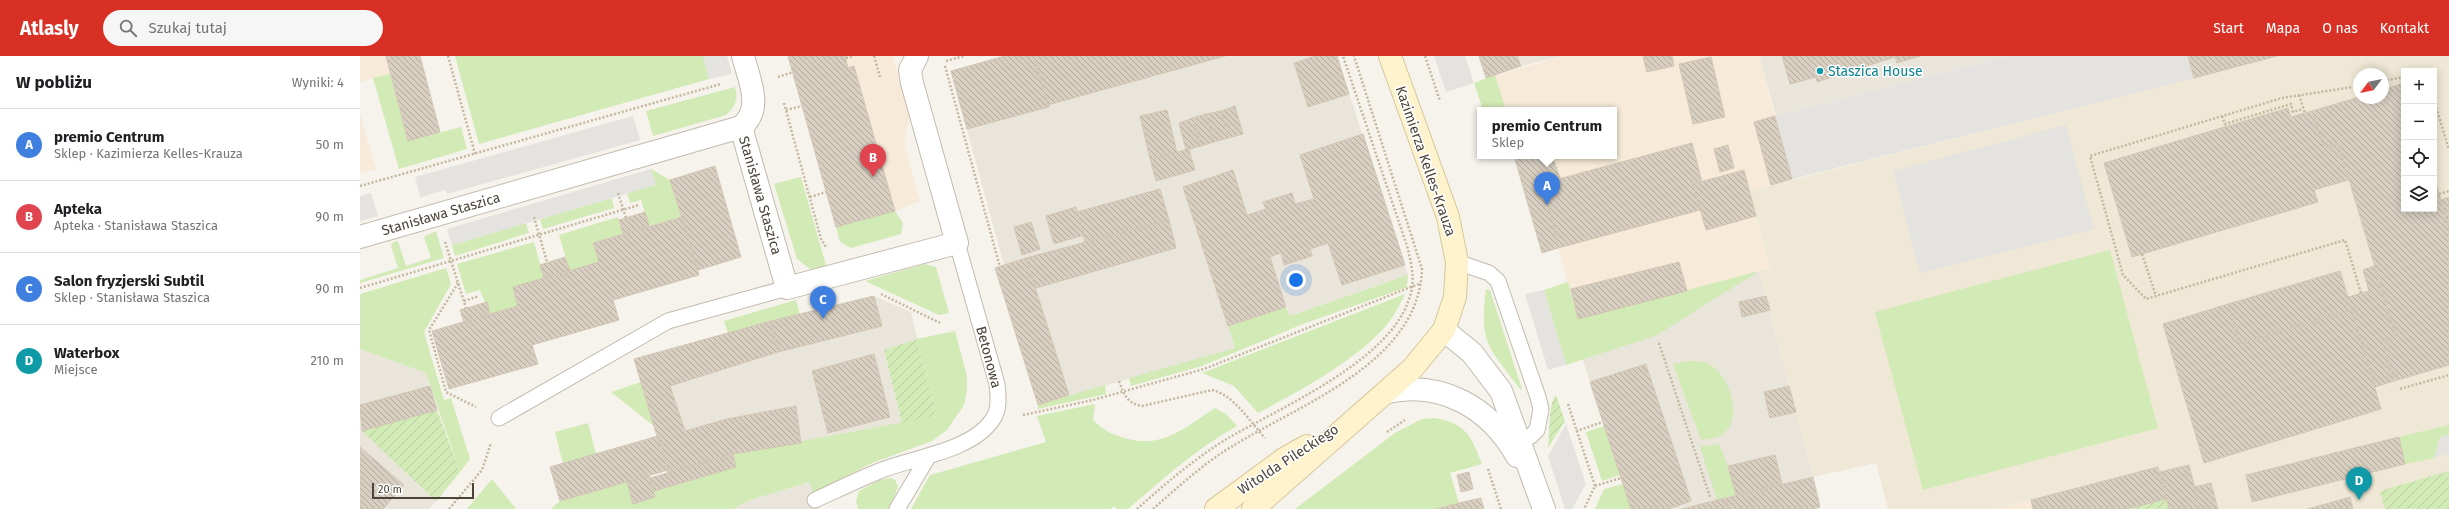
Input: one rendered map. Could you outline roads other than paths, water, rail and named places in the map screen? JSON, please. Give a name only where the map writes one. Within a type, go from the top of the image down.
[{"type":"street","points":[[787,288],[957,243],[912,83],[910,70],[917,56]]},
{"type":"street","name":"Kazimierza Kelles-Krauza","points":[[1390,56],[1448,217],[1458,262],[1455,297],[1444,330]]},
{"type":"street","points":[[741,127],[754,113],[754,102],[746,66]]},
{"type":"street","name":"Stanisława Staszica","points":[[360,236],[741,127],[787,288]]},
{"type":"street","points":[[1444,330],[1472,353],[1501,391],[1516,443],[1542,504]]},
{"type":"street","name":"Witolda Pileckiego","points":[[1253,509],[1412,369],[1444,330]]},
{"type":"street","points":[[1387,392],[1405,388],[1420,388],[1454,396],[1487,416],[1516,443]]},
{"type":"street","name":"Witolda Pileckiego","points":[[1216,509],[1284,459],[1363,411]]},
{"type":"lane","name":"Betonowa","points":[[928,457],[968,441],[983,430],[994,419],[999,398],[997,384],[957,243]]},
{"type":"lane","points":[[1458,262],[1489,273],[1498,281],[1541,409],[1537,430],[1516,443]]},
{"type":"lane","points":[[499,418],[668,321],[787,288]]},
{"type":"lane","points":[[815,500],[882,470],[928,457]]},
{"type":"lane","points":[[897,509],[928,457]]},
{"type":"place","name":"Staszica House","points":[[1820,71]]},
{"type":"place","name":"Apteka","points":[[873,177]]},
{"type":"place","name":"premio Centrum","points":[[1547,205]]},
{"type":"place","name":"Salon fryzjerski Subtil","points":[[823,319]]},
{"type":"place","name":"Waterbox","points":[[2359,500]]}]
